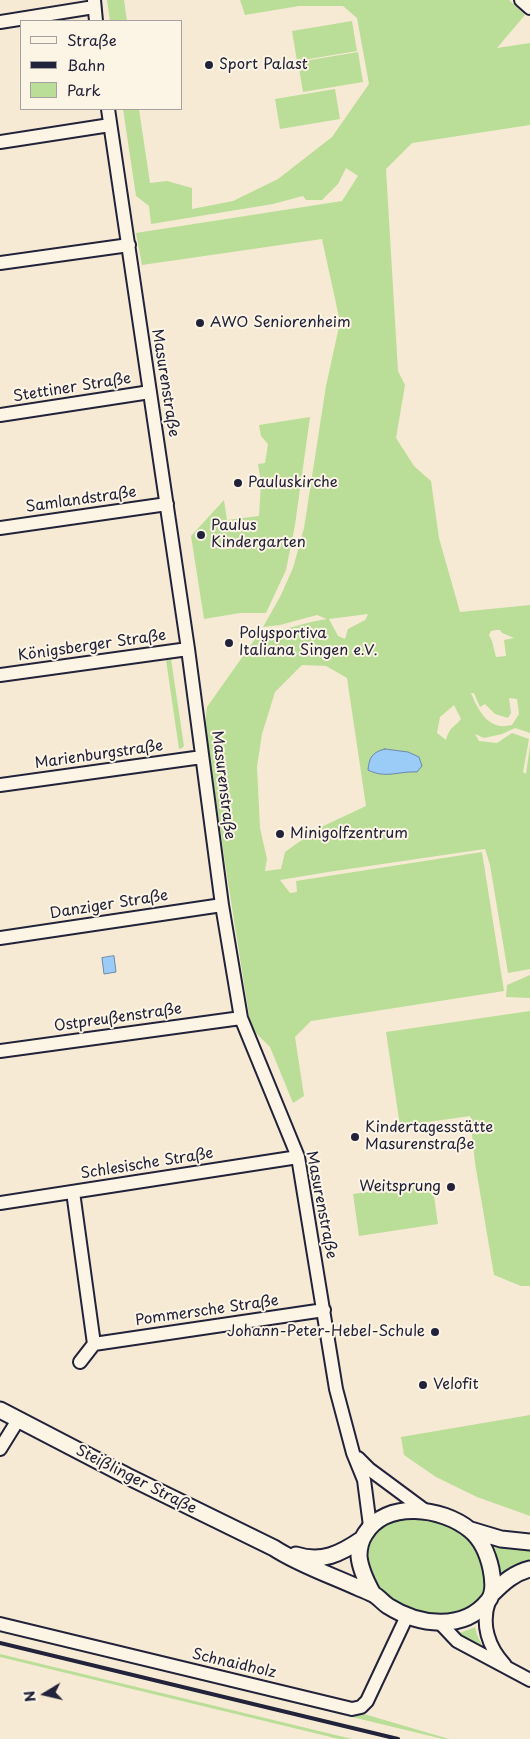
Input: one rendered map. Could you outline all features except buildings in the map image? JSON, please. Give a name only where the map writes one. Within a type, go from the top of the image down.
[{"type":"street","points":[[522,0],[530,8]]},
{"type":"street","points":[[0,22],[94,4],[96,20]]},
{"type":"street","name":"Masurenstraße","points":[[108,110],[188,649],[222,905],[241,1018],[298,1158],[336,1389],[353,1453],[364,1480],[370,1526]]},
{"type":"street","points":[[0,142],[110,125]]},
{"type":"street","points":[[0,263],[129,245]]},
{"type":"street","name":"Stettiner Straße","points":[[0,415],[150,392]]},
{"type":"street","name":"Samlandstraße","points":[[0,528],[167,504]]},
{"type":"street","name":"Königsberger Straße","points":[[0,675],[188,649]]},
{"type":"street","name":"Marienburgstraße","points":[[0,785],[202,757]]},
{"type":"street","name":"Danziger Straße","points":[[0,938],[222,905]]},
{"type":"street","name":"Ostpreußenstraße","points":[[0,1051],[241,1018]]},
{"type":"street","name":"Schlesische Straße","points":[[0,1203],[298,1158]]},
{"type":"street","points":[[72,1192],[94,1344],[80,1362]]},
{"type":"street","name":"Pommersche Straße","points":[[94,1344],[324,1310]]},
{"type":"street","name":"Steißlinger Straße","points":[[0,1410],[127,1476],[274,1548],[306,1559],[337,1555],[362,1540]]},
{"type":"street","points":[[0,1449],[18,1420]]},
{"type":"street","points":[[353,1453],[369,1469],[427,1512]]},
{"type":"street","points":[[370,1526],[386,1515],[398,1512],[427,1512],[449,1517],[471,1530],[500,1539],[530,1542]]},
{"type":"street","name":"Steißlinger Straße","points":[[370,1526],[362,1540],[359,1554],[367,1584],[373,1594]]},
{"type":"street","points":[[471,1530],[483,1546],[489,1559],[492,1576],[491,1597],[485,1613],[485,1626],[490,1643],[498,1658],[510,1670]]},
{"type":"street","name":"Steißlinger Straße","points":[[274,1548],[288,1558],[373,1594],[387,1606],[407,1616],[440,1623],[455,1622],[477,1612],[506,1580],[530,1569]]},
{"type":"street","name":"Schnaidholz","points":[[0,1624],[352,1709],[361,1706],[367,1701],[407,1616]]},
{"type":"street","points":[[440,1623],[457,1641],[530,1680]]},
{"type":"green space","points":[[107,0],[124,0],[127,20],[110,20]]},
{"type":"green space","points":[[240,0],[509,0],[525,15],[497,48],[530,43],[530,125],[412,143],[386,169],[398,371],[405,385],[396,438],[414,466],[431,481],[439,538],[460,612],[530,605],[530,733],[515,728],[502,734],[484,738],[475,734],[479,741],[497,743],[512,733],[529,739],[523,772],[526,774],[530,745],[530,969],[508,973],[490,865],[485,849],[280,880],[290,893],[297,892],[296,881],[482,852],[504,991],[311,1021],[295,1037],[304,1096],[293,1103],[270,1047],[251,1028],[205,725],[207,707],[260,632],[327,619],[317,615],[280,625],[263,627],[281,595],[293,568],[304,528],[326,386],[340,322],[322,239],[142,265],[136,233],[342,201],[358,176],[346,168],[338,184],[322,200],[306,200],[303,196],[273,204],[151,224],[149,206],[136,196],[123,110],[139,110],[150,183],[167,181],[192,188],[192,209],[233,201],[278,179],[332,137],[369,84],[357,18],[343,6],[299,6],[245,15]],"holes":[[[368,614],[365,620],[348,629],[345,639],[338,636],[329,619]],[[500,630],[502,633],[514,638],[504,640],[506,656],[496,657],[489,635],[491,631]],[[302,665],[326,666],[347,678],[366,806],[317,829],[285,852],[281,869],[265,871],[267,859],[260,828],[257,767],[262,734],[275,692]],[[471,693],[474,693],[480,707],[485,704],[495,714],[508,718],[511,713],[509,698],[517,699],[519,714],[512,725],[504,726],[491,723],[481,713]],[[454,705],[461,719],[450,730],[446,740],[437,733],[440,717]],[[385,749],[408,752],[417,772],[402,772]]]},
{"type":"green space","points":[[352,21],[357,51],[297,61],[292,31]]},
{"type":"green space","points":[[358,52],[363,82],[303,92],[298,62]]},
{"type":"green space","points":[[335,89],[340,119],[280,129],[275,99]]},
{"type":"green space","points":[[310,417],[295,525],[286,570],[266,613],[240,613],[204,619],[191,536],[224,500],[227,520],[259,516],[261,483],[258,464],[265,463],[268,444],[261,436],[259,425]]},
{"type":"green space","points":[[171,659],[184,746],[179,749],[166,660]]},
{"type":"green space","points":[[530,975],[530,998],[506,997],[507,985]]},
{"type":"green space","points":[[530,1011],[530,1286],[521,1286],[494,1275],[475,1163],[470,1116],[400,1126],[386,1032]]},
{"type":"green space","points":[[432,1183],[438,1224],[359,1236],[353,1194]]},
{"type":"green space","points":[[530,1415],[530,1516],[477,1497],[436,1477],[404,1455],[401,1437]]},
{"type":"green space","points":[[405,1514],[429,1516],[444,1521],[465,1535],[473,1544],[480,1554],[486,1577],[483,1596],[475,1606],[447,1616],[436,1617],[400,1606],[385,1596],[374,1580],[371,1570],[369,1558],[370,1537],[381,1524]]},
{"type":"green space","points":[[486,1540],[530,1548],[530,1563],[498,1580]]},
{"type":"green space","points":[[475,1627],[482,1645],[457,1634]]},
{"type":"green space","points":[[0,1629],[352,1714],[364,1714],[449,1739],[0,1632]]},
{"type":"green space","points":[[0,1654],[352,1739],[339,1739],[0,1657]]},
{"type":"water","points":[[385,749],[408,752],[419,757],[422,766],[417,772],[392,774],[374,773],[368,770],[372,756]]},
{"type":"water","points":[[114,956],[116,972],[104,974],[102,958]]},
{"type":"railway","points":[[0,1643],[398,1739]]},
{"type":"place","name":"Sport Palast","points":[[209,65]]},
{"type":"place","name":"AWO Seniorenheim","points":[[200,323]]},
{"type":"place","name":"Pauluskirche","points":[[238,483]]},
{"type":"place","name":"Paulus Kindergarten","points":[[201,535]]},
{"type":"place","name":"Polysportiva Italiana Singen e.V.","points":[[229,643]]},
{"type":"place","name":"Minigolfzentrum","points":[[280,834]]},
{"type":"place","name":"Kindertagesstätte Masurenstraße","points":[[355,1137]]},
{"type":"place","name":"Weitsprung","points":[[451,1187]]},
{"type":"place","name":"Johann-Peter-Hebel-Schule","points":[[435,1332]]},
{"type":"place","name":"Velofit","points":[[423,1385]]}]
